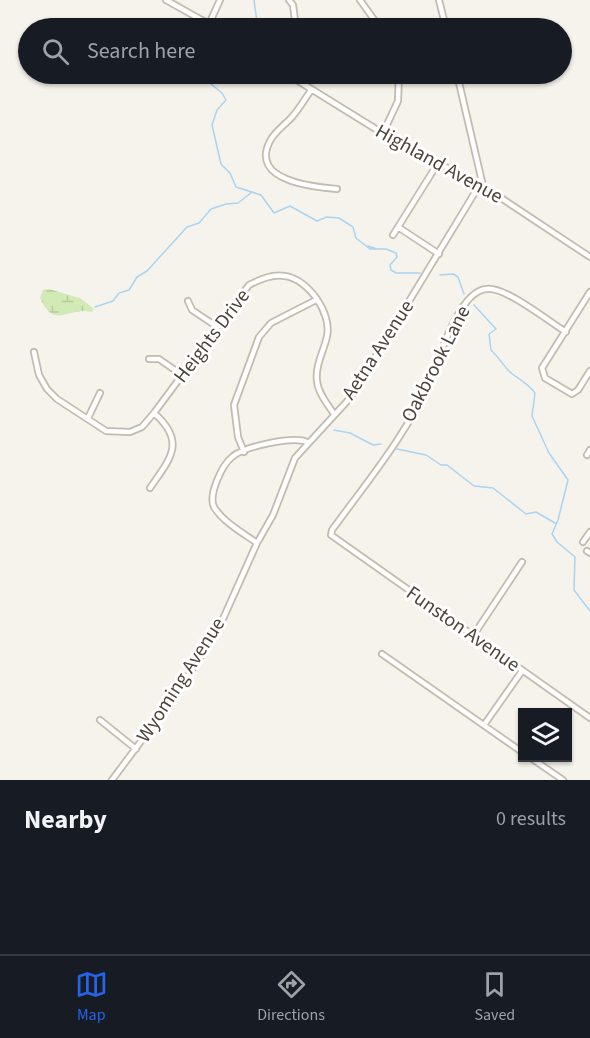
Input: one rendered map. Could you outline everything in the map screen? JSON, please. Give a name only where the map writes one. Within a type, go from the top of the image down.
[{"type":"street","points":[[166,0],[198,18]]},
{"type":"street","points":[[212,18],[219,0]]},
{"type":"street","points":[[289,0],[293,5],[295,18]]},
{"type":"street","points":[[360,0],[373,18]]},
{"type":"street","points":[[439,0],[444,18]]},
{"type":"street","name":"Highland Avenue","points":[[302,84],[383,133],[483,186],[590,257]]},
{"type":"street","points":[[383,133],[398,101],[399,84]]},
{"type":"street","points":[[459,84],[483,186]]},
{"type":"street","points":[[311,90],[292,117],[270,141],[268,160],[275,173],[286,180],[337,189]]},
{"type":"street","points":[[393,235],[438,163]]},
{"type":"street","name":"Aetna Avenue","points":[[257,543],[273,515],[289,468],[307,442],[351,397],[477,189],[483,186]]},
{"type":"street","points":[[398,227],[439,254]]},
{"type":"street","name":"Heights Drive","points":[[34,352],[39,375],[47,389],[57,399],[106,431],[130,432],[142,427],[154,413],[216,326],[249,285],[267,276],[286,276],[304,284],[326,317],[328,335],[319,357],[317,382],[334,414]]},
{"type":"street","name":"Oakbrook Lane","points":[[336,541],[331,535],[332,530],[418,408],[450,329],[471,295],[486,288],[499,291],[566,332]]},
{"type":"street","points":[[590,292],[542,368],[545,378],[572,394],[578,390],[590,371]]},
{"type":"street","points":[[244,452],[238,437],[234,405],[259,337],[271,323],[316,300]]},
{"type":"street","points":[[188,301],[192,310],[216,326]]},
{"type":"street","points":[[149,359],[159,359],[182,375]]},
{"type":"street","points":[[87,418],[100,393]]},
{"type":"street","points":[[150,488],[173,450],[173,437],[164,422],[154,413]]},
{"type":"street","points":[[257,543],[224,519],[213,506],[212,494],[216,481],[232,457],[289,438],[307,442]]},
{"type":"street","points":[[583,542],[590,532]]},
{"type":"street","name":"Funston Avenue","points":[[336,541],[590,718]]},
{"type":"street","name":"Wyoming Avenue","points":[[112,780],[174,698],[218,630],[257,543]]},
{"type":"street","points":[[472,636],[522,562]]},
{"type":"street","points":[[382,654],[518,749]]},
{"type":"street","points":[[484,725],[522,671]]},
{"type":"street","points":[[100,720],[136,749]]},
{"type":"street","points":[[537,762],[563,780]]},
{"type":"green space","points":[[49,289],[80,298],[94,309],[92,312],[83,311],[62,315],[51,313],[40,298],[43,290]]},
{"type":"waterway","points":[[254,0],[256,18]]},
{"type":"waterway","points":[[211,84],[222,93],[226,100],[217,110],[212,125],[221,164],[230,173],[236,187],[261,195],[274,213],[290,206],[317,221],[327,217],[339,218],[353,227],[356,238],[370,249],[386,249],[396,253],[397,257],[390,265],[391,270],[396,273],[420,273]]},
{"type":"waterway","points":[[95,307],[113,301],[119,293],[129,290],[137,277],[147,271],[187,227],[199,223],[211,209],[238,203],[252,192]]},
{"type":"waterway","points":[[368,246],[377,249]]},
{"type":"waterway","points":[[440,275],[453,274],[458,277],[464,294]]},
{"type":"waterway","points":[[474,305],[496,329],[489,334],[491,350],[511,373],[535,393],[532,416],[549,453],[568,480],[552,534],[557,542],[575,557],[574,590],[590,611]]},
{"type":"waterway","points":[[334,430],[350,433],[373,445],[381,444]]},
{"type":"waterway","points":[[397,449],[426,455],[441,465],[447,465],[474,486],[493,488],[526,514],[536,512],[555,523]]}]
